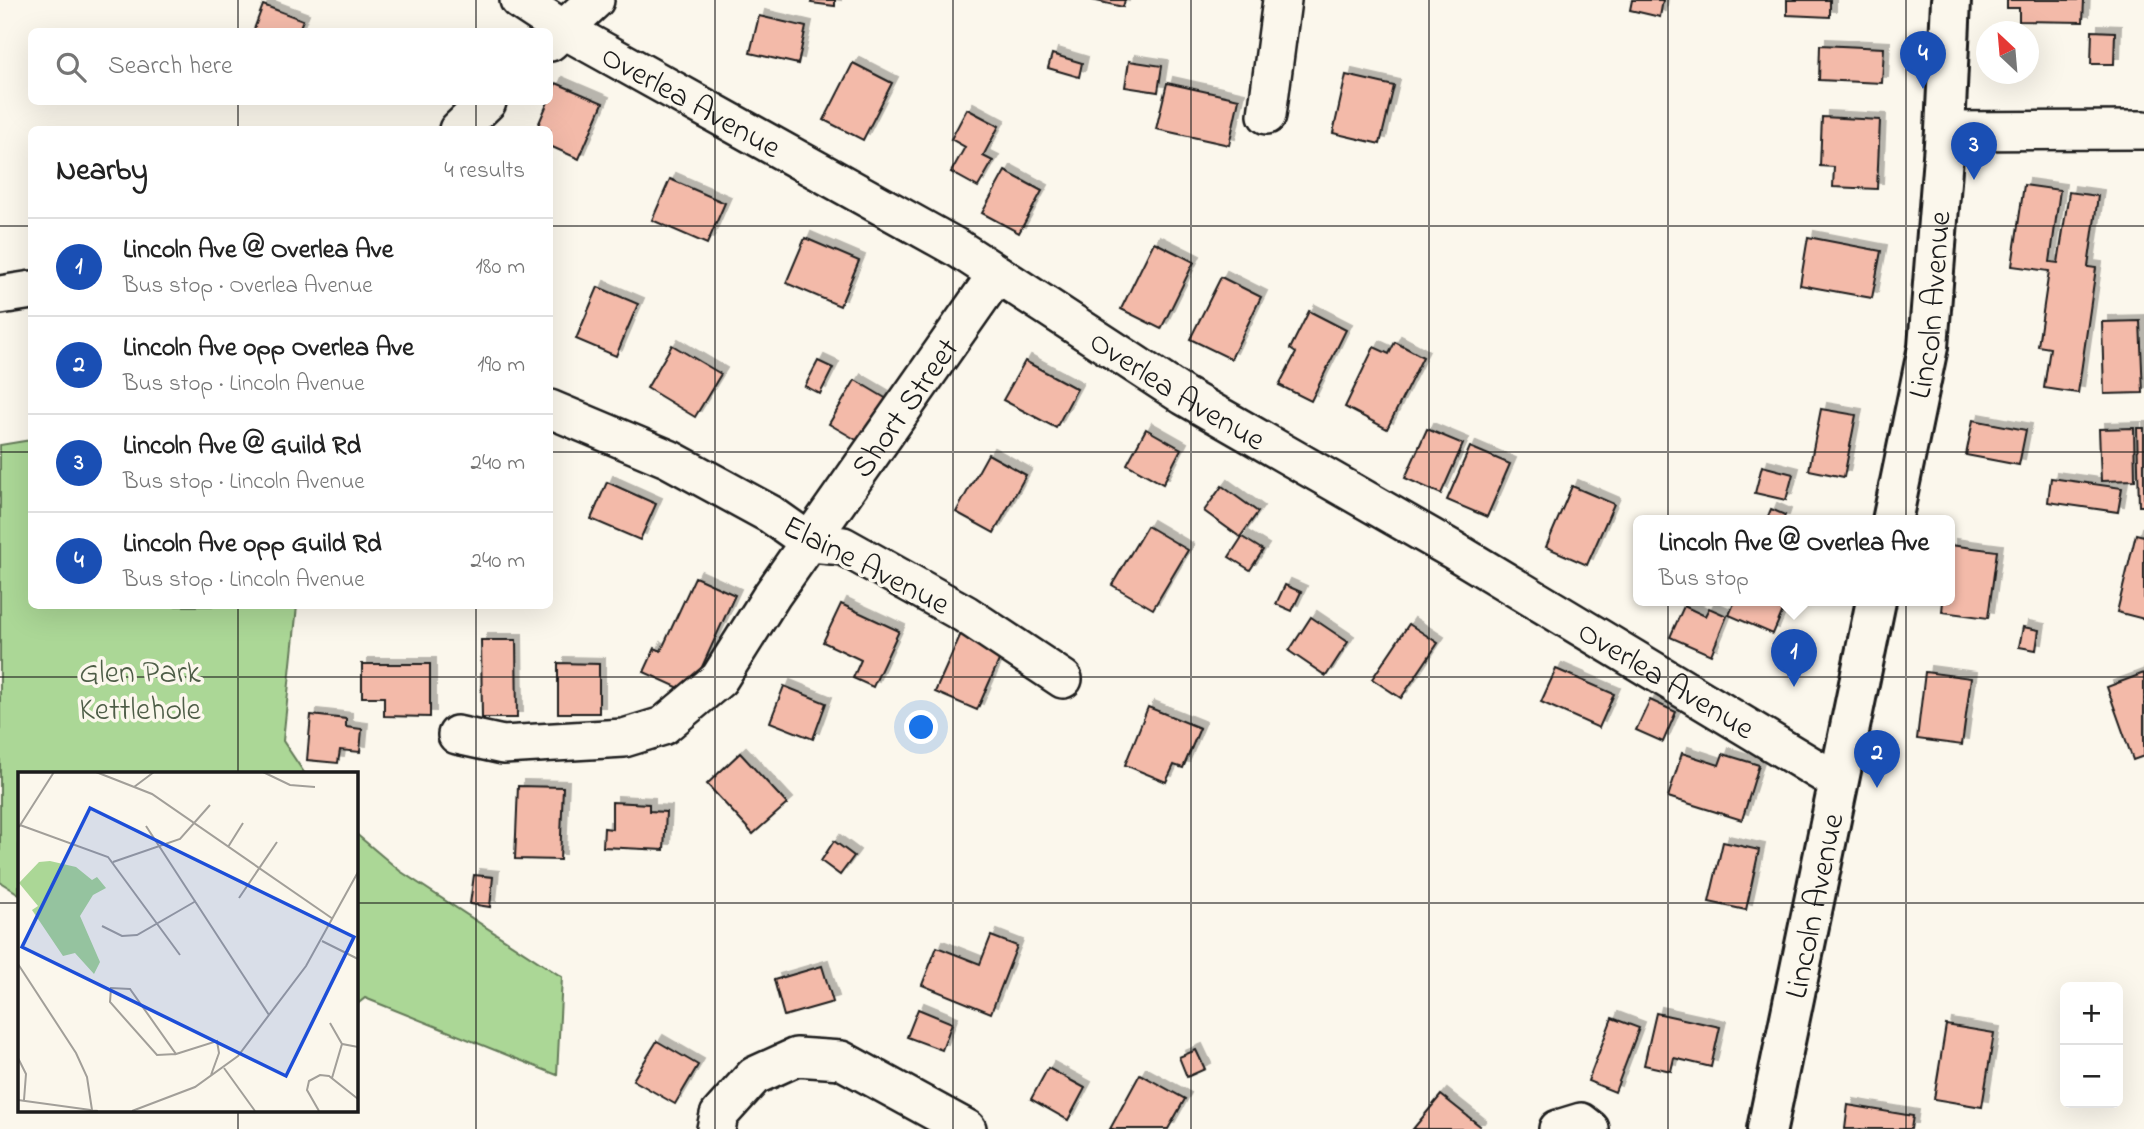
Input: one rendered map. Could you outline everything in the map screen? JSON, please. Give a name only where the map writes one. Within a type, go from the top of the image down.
[{"type":"main road","name":"Lincoln Avenue","points":[[1893,515],[1928,347],[1945,131],[1951,0]]},
{"type":"main road","name":"Lincoln Avenue","points":[[1767,1129],[1875,606]]},
{"type":"street","name":"Overlea Avenue","points":[[519,0],[548,28]]},
{"type":"street","points":[[556,36],[596,0]]},
{"type":"street","points":[[1267,115],[1282,0]]},
{"type":"street","name":"Overlea Avenue","points":[[556,36],[959,249],[1184,396],[1453,550],[1838,782]]},
{"type":"street","points":[[462,126],[484,105]]},
{"type":"street","points":[[1945,131],[2144,130]]},
{"type":"street","name":"Short Street","points":[[457,735],[503,745],[624,738],[663,726],[719,679],[772,595],[997,274]]},
{"type":"street","points":[[0,295],[28,291]]},
{"type":"street","name":"Elaine Avenue","points":[[553,410],[668,459],[770,514],[811,543],[843,546],[965,614],[1063,678]]},
{"type":"street","points":[[716,1129],[719,1115],[754,1076],[796,1057],[841,1060],[967,1129]]},
{"type":"street","points":[[1558,1129],[1581,1122],[1590,1129]]},
{"type":"green space","name":"Glen Park Kettlehole","points":[[28,440],[28,609],[297,609],[283,741],[304,772],[18,772],[18,893],[0,882],[0,445]]},
{"type":"green space","points":[[357,835],[400,871],[562,977],[557,1075],[365,998],[357,1004]]},
{"type":"building","points":[[812,0],[835,0],[835,6],[811,3]]},
{"type":"building","points":[[1092,0],[1125,0],[1123,7]]},
{"type":"building","points":[[1632,0],[1663,0],[1660,17],[1630,10]]},
{"type":"building","points":[[1787,0],[1830,0],[1830,17],[1787,15]]},
{"type":"building","points":[[2007,0],[2084,0],[2083,22],[2019,21],[2019,8],[2007,8]]},
{"type":"building","points":[[263,5],[303,20],[300,28],[254,28]]},
{"type":"building","points":[[759,16],[806,27],[798,64],[750,53]]},
{"type":"building","points":[[2092,31],[2115,32],[2114,64],[2091,64]]},
{"type":"building","points":[[1820,45],[1884,48],[1882,83],[1819,80]]},
{"type":"building","points":[[1052,54],[1082,63],[1079,77],[1048,68]]},
{"type":"building","points":[[1129,61],[1162,66],[1158,92],[1125,87]]},
{"type":"building","points":[[853,63],[892,83],[863,140],[824,120]]},
{"type":"building","points":[[1346,75],[1394,86],[1380,144],[1333,133]]},
{"type":"building","points":[[556,83],[603,103],[579,159],[553,147],[553,126],[538,126],[547,105],[553,105]]},
{"type":"building","points":[[1167,83],[1239,99],[1229,145],[1156,129]]},
{"type":"building","points":[[967,109],[999,126],[983,156],[993,161],[978,187],[951,172],[965,147],[951,139]]},
{"type":"building","points":[[1822,117],[1880,120],[1877,189],[1833,187],[1834,167],[1820,166]]},
{"type":"building","points":[[1005,171],[1042,191],[1019,233],[982,213]]},
{"type":"building","points":[[670,179],[725,203],[707,244],[652,220]]},
{"type":"building","points":[[2024,185],[2060,190],[2050,262],[2058,263],[2069,192],[2098,196],[2088,267],[2096,268],[2078,393],[2044,388],[2050,348],[2038,346],[2049,271],[2012,266]]},
{"type":"building","points":[[1808,237],[1881,251],[1872,298],[1800,285]]},
{"type":"building","points":[[805,238],[859,261],[840,306],[786,283]]},
{"type":"building","points":[[1154,242],[1194,262],[1161,329],[1121,309]]},
{"type":"building","points":[[1221,277],[1261,297],[1231,359],[1190,339]]},
{"type":"building","points":[[598,287],[638,304],[616,356],[576,339]]},
{"type":"building","points":[[1309,311],[1346,330],[1311,401],[1279,385],[1296,353],[1290,349]]},
{"type":"building","points":[[2140,321],[2143,393],[2104,394],[2102,322]]},
{"type":"building","points":[[1395,342],[1423,357],[1387,429],[1345,407],[1374,347],[1389,354]]},
{"type":"building","points":[[672,345],[721,374],[695,417],[647,388]]},
{"type":"building","points":[[818,361],[833,368],[820,394],[805,386]]},
{"type":"building","points":[[1025,361],[1077,389],[1056,428],[1003,400]]},
{"type":"building","points":[[855,380],[892,402],[865,445],[829,424]]},
{"type":"building","points":[[1821,409],[1856,415],[1844,477],[1809,470]]},
{"type":"building","points":[[1973,420],[2026,430],[2019,465],[1966,455]]},
{"type":"building","points":[[2134,428],[2135,480],[2101,481],[2099,429]]},
{"type":"building","points":[[2137,428],[2144,428],[2144,506],[2139,506]]},
{"type":"building","points":[[1146,429],[1181,449],[1163,484],[1127,464]]},
{"type":"building","points":[[1427,429],[1463,444],[1441,494],[1405,478]]},
{"type":"building","points":[[1470,447],[1510,464],[1487,517],[1447,500]]},
{"type":"building","points":[[988,454],[1026,475],[994,533],[956,512]]},
{"type":"building","points":[[1762,466],[1793,474],[1786,500],[1755,493]]},
{"type":"building","points":[[2051,478],[2122,488],[2118,512],[2048,502]]},
{"type":"building","points":[[607,482],[656,504],[640,540],[591,519]]},
{"type":"building","points":[[1222,486],[1258,512],[1240,537],[1204,511]]},
{"type":"building","points":[[1572,486],[1614,504],[1587,565],[1546,547]]},
{"type":"building","points":[[1771,509],[1785,515],[1768,515]]},
{"type":"building","points":[[1147,526],[1188,550],[1153,609],[1112,585]]},
{"type":"building","points":[[2136,534],[2144,536],[2144,619],[2117,612]]},
{"type":"building","points":[[1242,537],[1263,550],[1250,570],[1229,557]]},
{"type":"building","points":[[1955,546],[1997,551],[1988,618],[1942,612],[1943,606],[1955,606]]},
{"type":"building","points":[[695,577],[735,595],[690,693],[644,672],[655,648],[661,651]]},
{"type":"building","points":[[1285,585],[1301,592],[1292,611],[1276,604]]},
{"type":"building","points":[[841,604],[899,631],[873,687],[853,678],[861,660],[823,642]]},
{"type":"building","points":[[1684,606],[1705,616],[1709,608],[1727,616],[1711,655],[1670,637]]},
{"type":"building","points":[[1733,606],[1785,606],[1773,634],[1729,615]]},
{"type":"building","points":[[1311,617],[1348,642],[1326,676],[1289,651]]},
{"type":"building","points":[[1409,624],[1438,643],[1401,698],[1372,679]]},
{"type":"building","points":[[2023,627],[2039,630],[2036,650],[2019,647]]},
{"type":"building","points":[[963,629],[1005,647],[977,710],[935,692]]},
{"type":"building","points":[[481,640],[516,640],[517,718],[482,718]]},
{"type":"building","points":[[558,663],[599,664],[599,713],[558,713]]},
{"type":"building","points":[[362,664],[430,664],[430,717],[384,716],[384,697],[362,697]]},
{"type":"building","points":[[1556,669],[1614,694],[1599,728],[1541,702]]},
{"type":"building","points":[[1925,672],[1971,678],[1962,745],[1917,739]]},
{"type":"building","points":[[2144,673],[2144,756],[2133,760],[2107,687]]},
{"type":"building","points":[[784,686],[826,703],[813,739],[770,722]]},
{"type":"building","points":[[1650,700],[1676,712],[1663,742],[1636,730]]},
{"type":"building","points":[[1148,707],[1200,728],[1183,768],[1174,765],[1166,782],[1125,765]]},
{"type":"building","points":[[311,715],[346,719],[346,727],[362,729],[360,752],[340,750],[338,763],[307,760]]},
{"type":"building","points":[[740,753],[787,804],[753,834],[707,784]]},
{"type":"building","points":[[1682,753],[1719,765],[1723,754],[1759,765],[1742,820],[1668,797]]},
{"type":"building","points":[[518,786],[563,787],[560,860],[515,859]]},
{"type":"building","points":[[612,802],[649,804],[649,811],[666,812],[664,850],[603,847],[604,828],[612,829]]},
{"type":"building","points":[[834,841],[854,856],[840,875],[821,861]]},
{"type":"building","points":[[1723,842],[1759,850],[1746,910],[1709,902]]},
{"type":"building","points":[[474,875],[493,877],[490,907],[470,904]]},
{"type":"building","points":[[991,936],[1017,946],[991,1013],[922,985],[937,947],[980,964]]},
{"type":"building","points":[[822,966],[833,1002],[784,1016],[774,980]]},
{"type":"building","points":[[918,1009],[952,1023],[942,1050],[907,1037]]},
{"type":"building","points":[[1656,1013],[1720,1027],[1711,1067],[1674,1058],[1671,1071],[1644,1065]]},
{"type":"building","points":[[1612,1018],[1639,1028],[1615,1092],[1588,1081]]},
{"type":"building","points":[[1946,1025],[1994,1033],[1982,1107],[1934,1099]]},
{"type":"building","points":[[657,1041],[698,1065],[675,1104],[633,1080]]},
{"type":"building","points":[[1196,1050],[1205,1069],[1187,1077],[1179,1057]]},
{"type":"building","points":[[1048,1068],[1085,1088],[1068,1120],[1031,1099]]},
{"type":"building","points":[[1140,1074],[1185,1099],[1168,1129],[1110,1129]]},
{"type":"building","points":[[1441,1095],[1480,1126],[1478,1129],[1413,1129]]},
{"type":"building","points":[[1848,1105],[1913,1116],[1911,1129],[1845,1129]]},
{"type":"place","name":"Lincoln Ave opp Guild Rd","points":[[1923,89]]},
{"type":"place","name":"Lincoln Ave @ Guild Rd","points":[[1974,180]]},
{"type":"place","name":"Lincoln Ave @ Overlea Ave","points":[[1794,687]]},
{"type":"place","name":"Lincoln Ave opp Overlea Ave","points":[[1877,788]]}]
